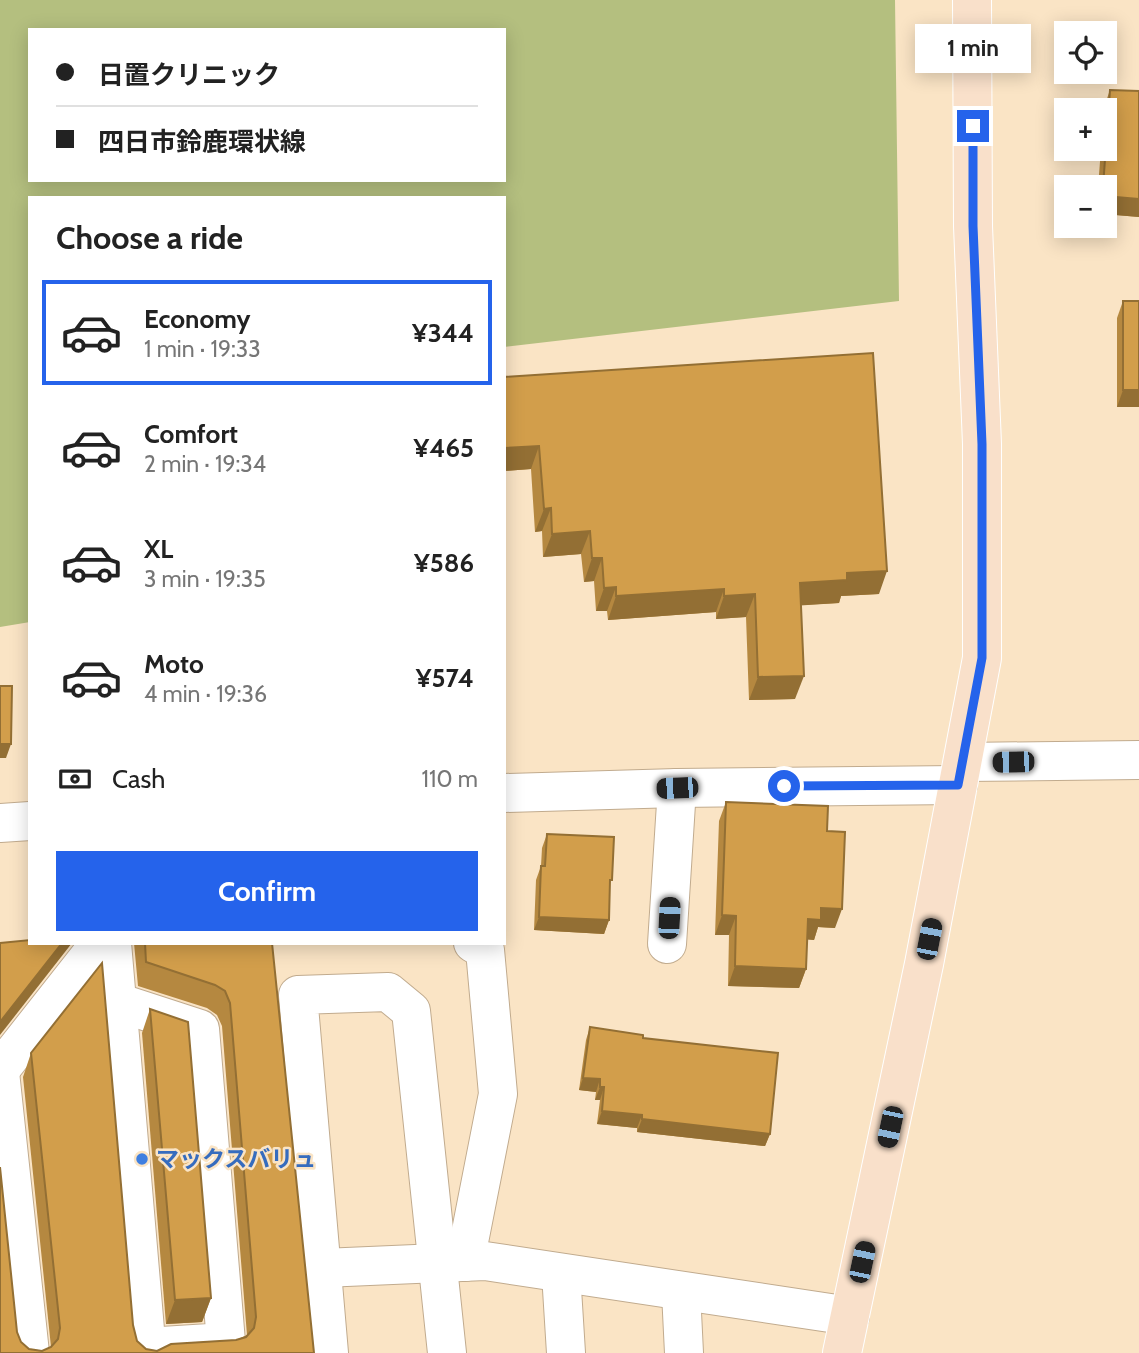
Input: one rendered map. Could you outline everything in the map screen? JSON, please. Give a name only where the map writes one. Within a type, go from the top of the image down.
[{"type":"main road","points":[[842,1353],[924,964],[982,658],[982,444],[973,226],[972,0]]},
{"type":"street","points":[[506,793],[677,788],[961,773],[1139,760]]},
{"type":"street","points":[[667,944],[677,788]]},
{"type":"street","points":[[0,823],[28,821]]},
{"type":"street","points":[[30,1353],[0,1071],[98,945]]},
{"type":"street","points":[[111,945],[147,1350],[226,1342],[200,1028],[117,1002]]},
{"type":"street","points":[[447,1353],[452,1263],[498,1094],[485,950],[476,945]]},
{"type":"street","points":[[330,1353],[298,995],[388,992],[411,1011],[452,1263]]},
{"type":"street","points":[[323,1268],[485,1261],[850,1316]]},
{"type":"street","points":[[561,1273],[566,1353]]},
{"type":"street","points":[[681,1292],[684,1353]]},
{"type":"green space","points":[[0,0],[895,0],[899,301],[506,347],[506,196],[28,196],[28,622],[0,627]]},
{"type":"building","points":[[1110,90],[1139,91],[1139,199],[1117,197],[1117,175],[1104,175],[1105,161],[1117,161],[1117,98],[1109,98]]},
{"type":"building","points":[[1123,301],[1139,301],[1139,390],[1123,390]]},
{"type":"building","points":[[873,353],[887,571],[847,573],[847,580],[800,583],[804,676],[758,677],[755,594],[724,596],[724,589],[616,596],[616,587],[604,588],[602,558],[592,558],[590,531],[552,534],[551,508],[544,509],[539,446],[506,448],[506,377]]},
{"type":"building","points":[[0,686],[12,686],[11,744],[0,744]]},
{"type":"building","points":[[726,802],[828,806],[827,831],[845,832],[842,909],[821,908],[821,920],[808,919],[806,969],[735,966],[736,916],[722,915]]},
{"type":"building","points":[[547,834],[614,837],[609,920],[539,917],[541,866],[545,866]]},
{"type":"building","points":[[28,940],[28,945],[60,945],[0,1022],[0,943]]},
{"type":"building","points":[[145,945],[272,945],[314,1353],[0,1353],[0,1167],[17,1332],[21,1342],[29,1349],[42,1351],[51,1347],[58,1339],[60,1328],[31,1053],[102,963],[133,1325],[137,1341],[146,1349],[157,1351],[171,1344],[236,1340],[246,1337],[254,1328],[256,1317],[230,1003],[225,991],[215,985],[146,962]]},
{"type":"building","points":[[150,1009],[188,1022],[211,1298],[175,1300]]},
{"type":"building","points":[[590,1027],[643,1035],[643,1038],[778,1053],[770,1134],[642,1119],[642,1115],[602,1111],[604,1087],[600,1087],[600,1079],[583,1078]]},
{"type":"place","name":"マックスバリュ","points":[[142,1159]]},
{"type":"route","points":[[784,786],[958,785],[982,658],[982,444],[973,226],[973,126]]}]
